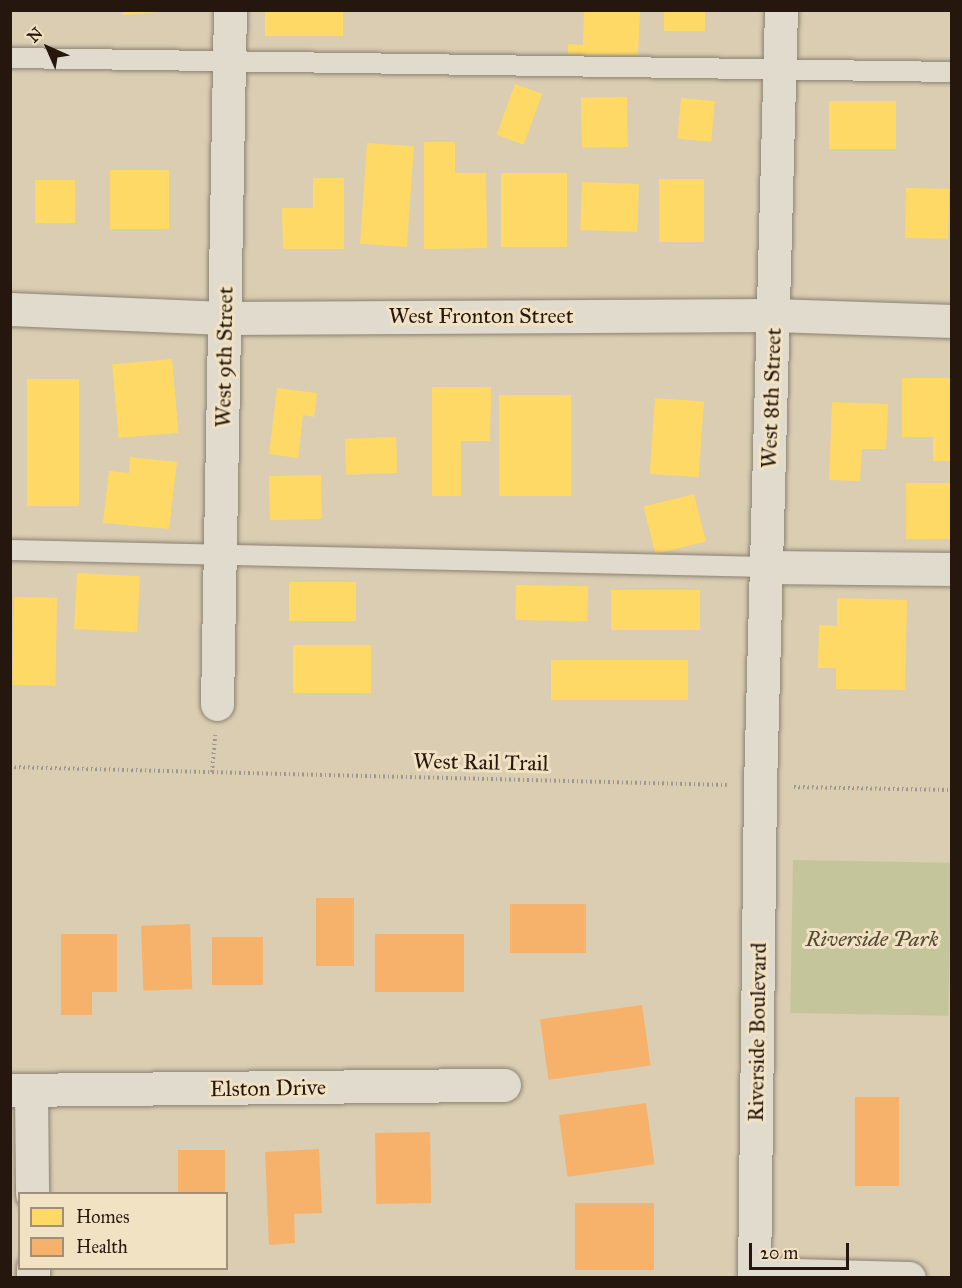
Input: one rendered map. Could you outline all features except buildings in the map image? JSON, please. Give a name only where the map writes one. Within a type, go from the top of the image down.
[{"type":"street","name":"West 9th Street","points":[[217,704],[230,10]]},
{"type":"street","name":"West 8th Street","points":[[760,786],[781,10]]},
{"type":"street","name":"West Fronton Street","points":[[10,309],[224,318],[773,315],[951,321]]},
{"type":"street","points":[[767,567],[951,569]]},
{"type":"street","name":"Riverside Boulevard","points":[[754,1276],[760,786]]},
{"type":"street","name":"Elston Drive","points":[[21,1090],[504,1085]]},
{"type":"street","points":[[21,1090],[32,1192]]},
{"type":"street","points":[[754,1276],[909,1278]]},
{"type":"lane","points":[[10,58],[951,72]]},
{"type":"lane","points":[[10,550],[767,567]]},
{"type":"path","name":"West Rail Trail","points":[[10,767],[951,790]]},
{"type":"green space","name":"Riverside Park","points":[[793,860],[951,863],[948,1016],[790,1013]]}]
